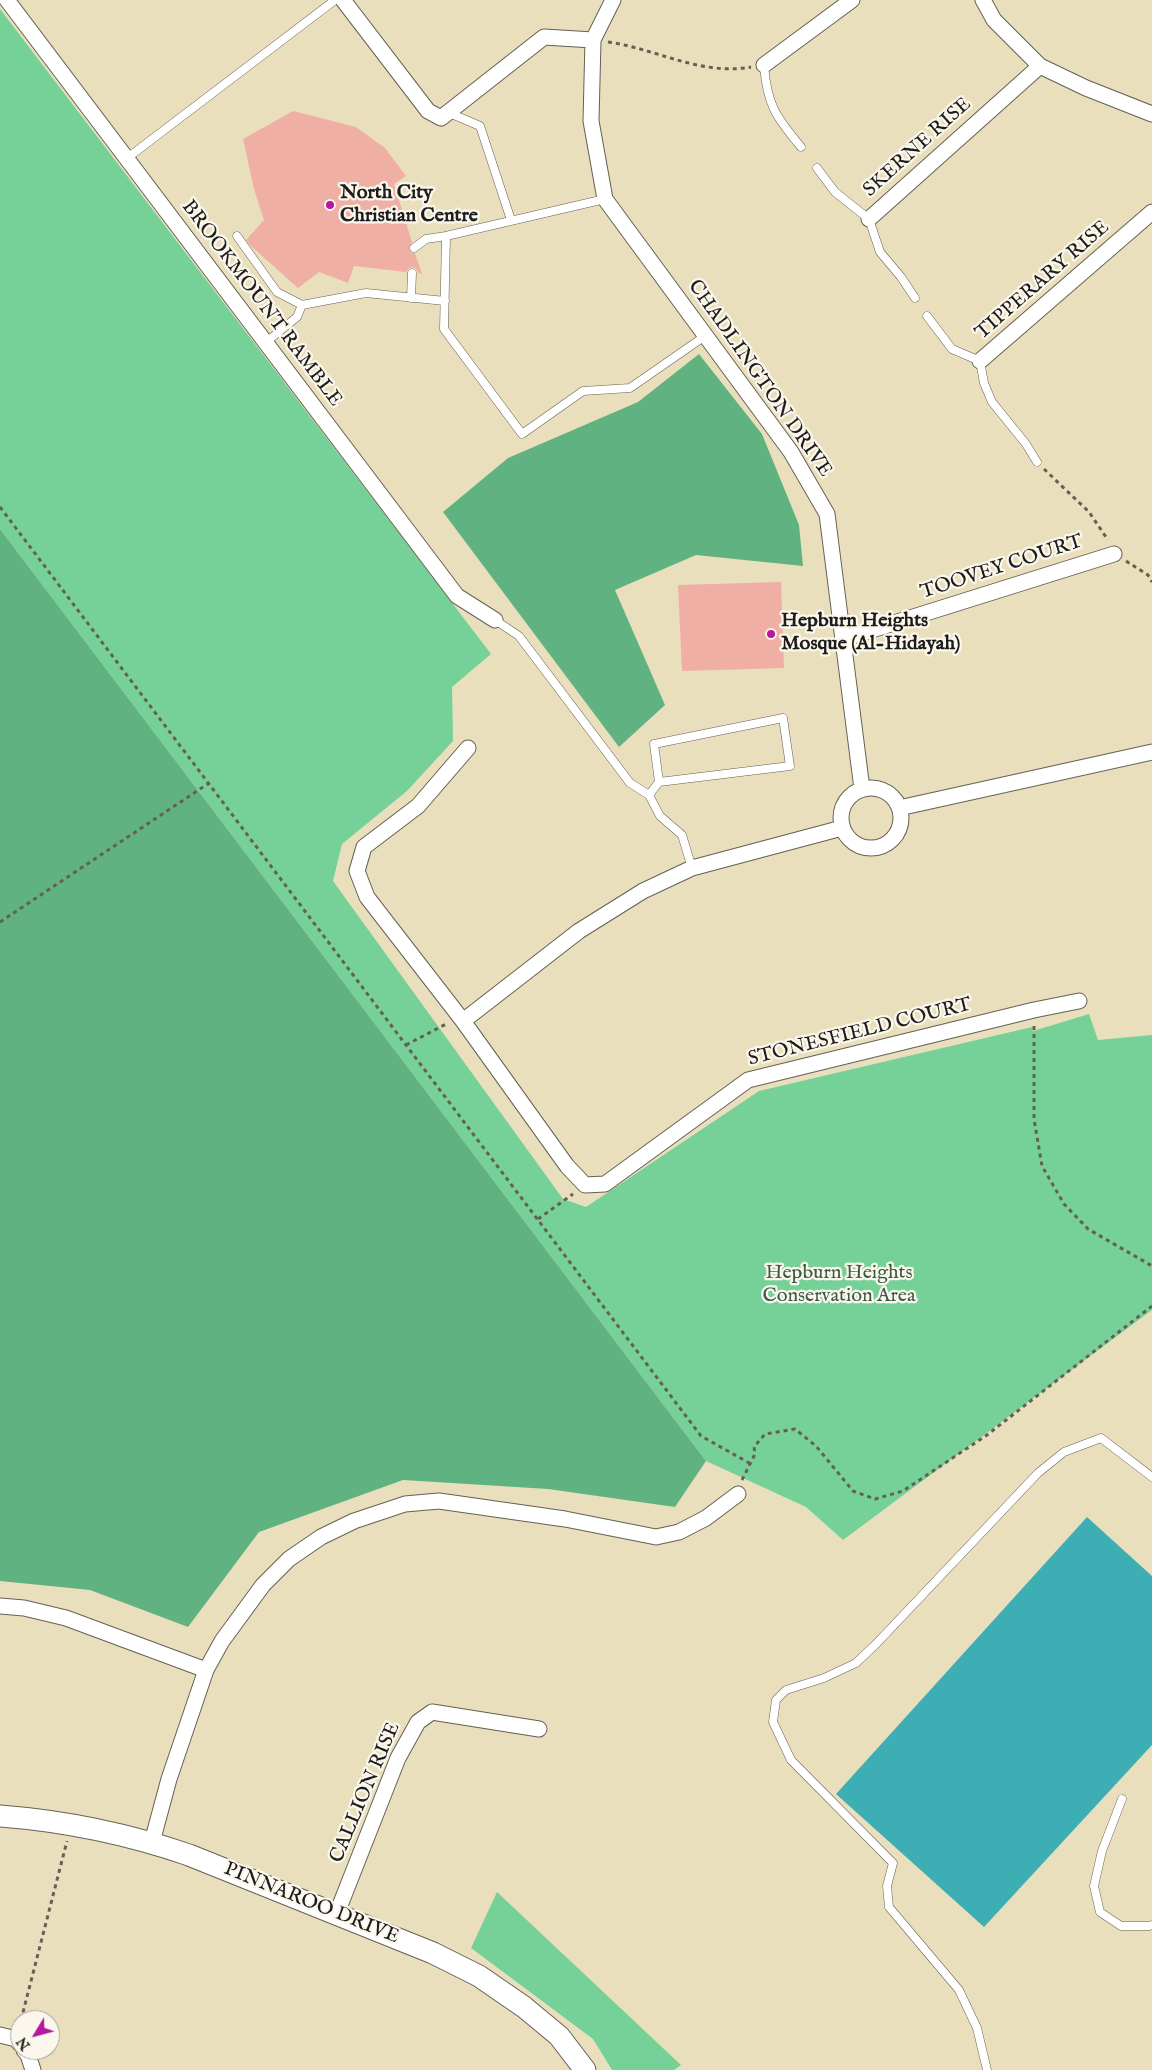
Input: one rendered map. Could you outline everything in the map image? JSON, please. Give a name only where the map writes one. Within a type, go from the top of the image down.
[{"type":"street","name":"BROOKMOUNT RAMBLE","points":[[8,0],[457,596],[495,620]]},
{"type":"street","points":[[343,0],[428,110],[441,118],[544,37],[593,40],[613,0]]},
{"type":"street","points":[[764,65],[852,0]]},
{"type":"street","points":[[983,0],[994,20],[1040,66],[1086,88],[1152,114]]},
{"type":"street","name":"CHADLINGTON DRIVE","points":[[593,40],[591,121],[605,199],[790,452],[827,514],[862,789]]},
{"type":"street","name":"SKERNE RISE","points":[[869,218],[1040,66]]},
{"type":"street","name":"TIPPERARY RISE","points":[[980,362],[1152,212]]},
{"type":"street","name":"TOOVEY COURT","points":[[843,639],[1114,554]]},
{"type":"street","points":[[468,748],[418,806],[364,847],[358,872],[367,897],[463,1021],[567,1166],[585,1185]]},
{"type":"street","points":[[899,808],[1152,752]]},
{"type":"street","points":[[862,789],[882,790],[891,796],[899,808],[901,818],[899,829],[894,838],[886,844],[874,848],[864,847],[855,843],[842,828],[840,817],[843,807],[848,798],[862,789]]},
{"type":"street","points":[[463,1021],[579,931],[642,891],[692,868],[842,828]]},
{"type":"street","name":"STONESFIELD COURT","points":[[585,1185],[605,1184],[748,1080],[1034,1010],[1079,1001]]},
{"type":"street","points":[[152,1842],[169,1779],[206,1670],[222,1641],[263,1585],[288,1559],[321,1537],[354,1521],[405,1504],[439,1502],[565,1519],[656,1537],[679,1532],[706,1518],[738,1494]]},
{"type":"street","points":[[0,1606],[24,1608],[66,1618],[206,1670]]},
{"type":"street","name":"CALLION RISE","points":[[338,1914],[398,1758],[418,1722],[432,1712],[539,1728]]},
{"type":"street","name":"PINNAROO DRIVE","points":[[0,1816],[71,1824],[152,1842],[189,1854],[433,1953],[479,1976],[524,2007],[559,2036],[585,2070]]},
{"type":"lane","points":[[126,159],[335,0]]},
{"type":"lane","points":[[764,65],[766,90],[772,106],[784,127],[801,147]]},
{"type":"lane","points":[[447,112],[480,126],[511,220]]},
{"type":"lane","points":[[817,168],[835,192],[869,218]]},
{"type":"lane","points":[[414,248],[426,239],[605,199]]},
{"type":"lane","name":"SKERNE RISE","points":[[869,218],[880,252],[901,277],[915,298]]},
{"type":"lane","points":[[237,236],[277,292],[302,305],[366,294],[445,301]]},
{"type":"lane","points":[[446,236],[444,328],[522,434],[583,391],[630,388],[705,336]]},
{"type":"lane","points":[[411,298],[412,273]]},
{"type":"lane","points":[[265,343],[297,317],[302,305]]},
{"type":"lane","points":[[927,316],[952,349],[980,362]]},
{"type":"lane","name":"TIPPERARY RISE","points":[[980,362],[984,383],[992,402],[1026,444],[1037,462]]},
{"type":"lane","points":[[495,620],[519,636],[630,783],[649,795],[660,816],[682,835],[692,868]]},
{"type":"lane","points":[[649,795],[659,782],[654,744],[783,718],[790,766],[659,782]]},
{"type":"lane","points":[[986,2070],[977,2028],[959,1990],[889,1907],[886,1886],[893,1863],[791,1760],[773,1722],[776,1700],[786,1690],[824,1678],[856,1663],[878,1643],[1038,1474],[1064,1452],[1102,1438],[1152,1477]]},
{"type":"lane","points":[[1122,1799],[1102,1852],[1094,1886],[1100,1912],[1121,1926],[1152,1925]]},
{"type":"path","points":[[593,40],[639,48],[699,67],[739,70],[764,65]]},
{"type":"path","points":[[1037,462],[1089,512],[1104,532],[1114,554],[1148,575],[1152,582]]},
{"type":"path","points":[[0,507],[701,1436],[751,1464]]},
{"type":"path","points":[[0,922],[208,783]]},
{"type":"path","points":[[1034,1010],[1034,1119],[1042,1166],[1064,1204],[1088,1229],[1152,1266]]},
{"type":"path","points":[[406,1045],[448,1022],[463,1021]]},
{"type":"path","points":[[538,1219],[585,1185]]},
{"type":"path","points":[[738,1494],[743,1477],[755,1454],[754,1447],[765,1434],[796,1429],[816,1446],[853,1491],[875,1499],[903,1491],[987,1435],[1152,1306]]},
{"type":"path","points":[[24,2010],[71,1824]]},
{"type":"green space","name":"Hepburn Heights Conservation Area","points":[[0,9],[491,654],[452,687],[453,741],[407,791],[342,844],[333,881],[563,1199],[586,1207],[759,1091],[1032,1027],[1033,1031],[1089,1014],[1098,1040],[1152,1035],[1152,1310],[843,1540],[806,1507],[706,1461],[0,529]]},
{"type":"green space","points":[[699,354],[762,434],[799,525],[803,566],[696,555],[615,590],[665,705],[619,747],[443,512],[508,458],[638,402]]},
{"type":"green space","points":[[0,529],[706,1461],[675,1507],[548,1489],[403,1480],[259,1532],[188,1627],[90,1590],[0,1581]]},
{"type":"green space","points":[[497,1892],[681,2065],[674,2070],[612,2070],[593,2039],[471,1948]]},
{"type":"water","points":[[1087,1517],[1152,1576],[1152,1745],[984,1927],[836,1794]]},
{"type":"building","name":"North City Christian Centre","points":[[293,111],[356,127],[385,148],[406,176],[394,184],[412,242],[409,249],[411,253],[415,253],[422,274],[418,273],[413,267],[409,268],[406,272],[354,266],[348,283],[319,272],[298,288],[246,240],[264,220],[254,189],[243,139]]},
{"type":"building","points":[[781,582],[784,668],[682,671],[678,585]]},
{"type":"place","name":"North City Christian Centre","points":[[330,205]]},
{"type":"place","name":"Hepburn Heights Mosque (Al-Hidayah)","points":[[771,634]]}]
